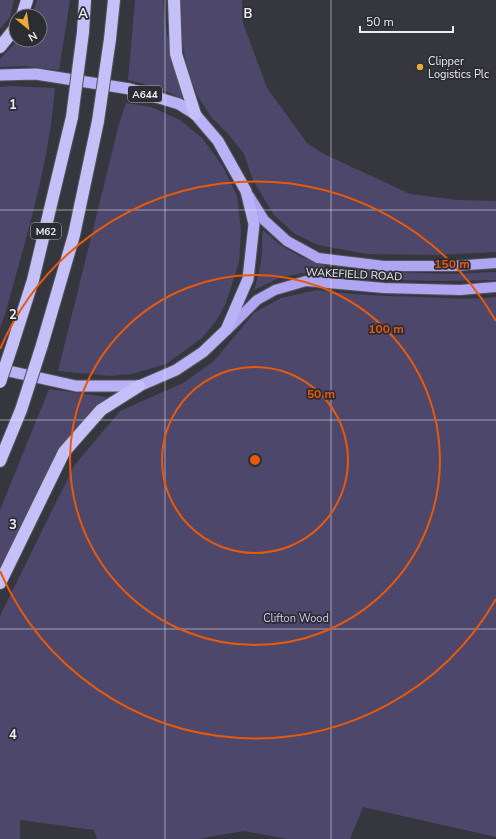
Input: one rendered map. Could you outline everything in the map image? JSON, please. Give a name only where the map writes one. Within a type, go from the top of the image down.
[{"type":"highway","name":"M62","points":[[0,382],[34,280],[72,117],[83,32],[85,0]]},
{"type":"highway","name":"M62","points":[[0,461],[21,410],[42,345],[74,235],[98,121],[114,0]]},
{"type":"highway","points":[[174,0],[176,54],[195,114]]},
{"type":"highway","points":[[0,47],[8,37]]},
{"type":"highway","name":"A644","points":[[0,75],[36,74],[130,89],[179,104],[195,114],[218,141],[246,191],[254,224],[248,279],[226,330],[203,352],[176,370],[139,386],[76,386],[0,369]]},
{"type":"highway","points":[[0,583],[64,452],[101,410],[139,386]]},
{"type":"main road","name":"WAKEFIELD ROAD","points":[[246,191],[264,220],[286,241],[318,258],[384,266],[454,266],[496,263]]},
{"type":"main road","name":"WAKEFIELD ROAD","points":[[226,330],[257,300],[275,290],[306,281],[384,288],[460,290],[496,287]]},
{"type":"green space","points":[[0,0],[14,0],[12,8],[8,8],[8,19],[0,29]]},
{"type":"green space","points":[[37,0],[70,0],[59,70],[25,66],[0,67],[0,59],[10,48],[48,48],[48,8],[34,8]]},
{"type":"green space","points":[[135,0],[163,0],[167,34],[183,99],[142,83],[128,80]]},
{"type":"green space","points":[[180,0],[242,0],[243,23],[267,88],[307,143],[324,154],[410,194],[458,200],[496,201],[496,252],[439,255],[367,254],[318,245],[295,234],[274,215],[253,180],[244,154],[229,135],[212,118],[198,97],[187,69],[181,35]]},
{"type":"green space","points":[[0,87],[55,88],[52,117],[42,175],[5,315],[0,328]]},
{"type":"green space","points":[[126,103],[151,107],[180,120],[202,138],[222,165],[237,196],[241,230],[239,262],[226,303],[216,321],[202,338],[166,364],[132,374],[110,376],[58,371],[119,124]]},
{"type":"green space","points":[[263,230],[279,244],[299,256],[325,266],[323,273],[302,273],[279,278],[254,290],[261,262]]},
{"type":"green space","points":[[333,267],[394,272],[449,274],[496,272],[496,280],[388,280],[331,273]]},
{"type":"green space","name":"Clifton Wood","points":[[317,290],[356,294],[468,299],[496,297],[496,837],[363,807],[350,839],[288,839],[243,831],[198,839],[97,839],[94,830],[20,820],[20,839],[0,839],[0,616],[74,466],[120,411],[183,383],[213,362],[255,312],[281,298]]},
{"type":"green space","points":[[49,389],[107,397],[96,406],[66,441],[53,462],[0,567],[0,510]]},
{"type":"place","name":"Clipper Logistics Plc","points":[[420,67]]}]
